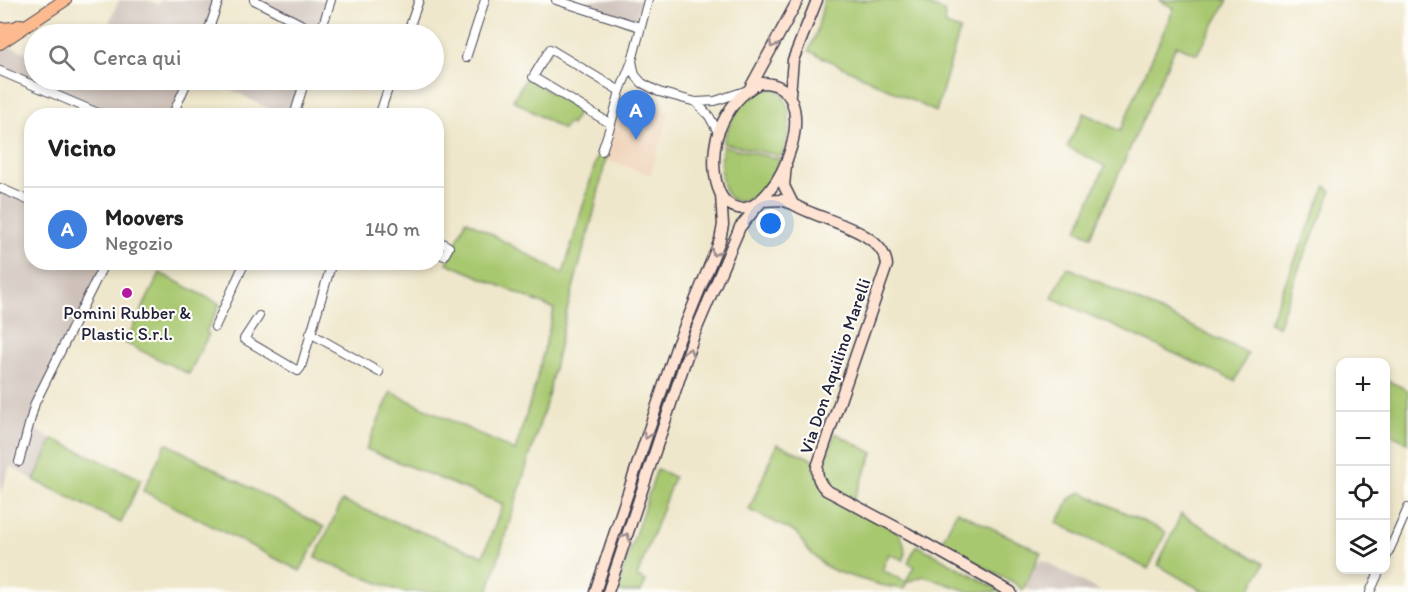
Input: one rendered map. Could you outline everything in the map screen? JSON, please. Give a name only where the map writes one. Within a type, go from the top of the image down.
[{"type":"main road","points":[[28,23],[65,0]]},
{"type":"main road","points":[[0,30],[24,24]]},
{"type":"main road","points":[[0,43],[24,26]]},
{"type":"street","points":[[211,24],[219,0]]},
{"type":"street","points":[[254,0],[301,24]]},
{"type":"street","points":[[323,24],[331,0]]},
{"type":"street","points":[[411,24],[419,0]]},
{"type":"street","points":[[466,58],[485,0]]},
{"type":"street","points":[[556,0],[640,27]]},
{"type":"street","points":[[602,152],[620,91],[632,61],[648,0]]},
{"type":"street","points":[[595,592],[677,345],[720,240],[723,225],[721,195],[714,170],[718,134],[733,106],[747,90],[798,0]]},
{"type":"street","points":[[608,592],[694,335],[740,227],[762,201],[787,160],[793,143],[795,113],[790,94],[793,60],[817,0]]},
{"type":"street","points":[[611,124],[533,77],[550,49],[620,91]]},
{"type":"street","points":[[632,61],[635,75],[649,88],[696,102],[715,101],[760,83],[770,82],[781,86],[790,94]]},
{"type":"street","points":[[0,71],[24,81]]},
{"type":"street","points":[[44,90],[86,108]]},
{"type":"street","points":[[176,108],[184,90]]},
{"type":"street","points":[[296,108],[302,90]]},
{"type":"street","points":[[382,108],[388,90]]},
{"type":"street","points":[[696,102],[709,116],[718,134]]},
{"type":"street","points":[[787,160],[784,186],[793,204]]},
{"type":"street","points":[[0,188],[24,198]]},
{"type":"street","points":[[721,195],[726,202],[741,209],[762,201]]},
{"type":"street","name":"Via Don Aquilino Marelli","points":[[762,201],[782,200],[871,239],[886,257],[887,265],[817,467],[818,480],[826,490],[1011,592]]},
{"type":"street","points":[[444,244],[449,247],[444,256]]},
{"type":"street","points":[[19,462],[35,404],[101,270]]},
{"type":"street","points":[[215,327],[241,270]]},
{"type":"street","points":[[259,315],[244,339],[298,371],[330,270]]},
{"type":"street","points":[[310,333],[379,372]]},
{"type":"street","points":[[1390,549],[1408,508]]},
{"type":"street","points":[[1370,592],[1378,574]]},
{"type":"shaded area","points":[[119,0],[147,0],[158,4],[160,0],[216,0],[208,24],[108,24]]},
{"type":"shaded area","points":[[258,0],[328,0],[321,24],[305,24]]},
{"type":"shaded area","points":[[583,0],[641,0],[636,18],[631,20],[590,6]]},
{"type":"shaded area","points":[[9,46],[24,51],[24,76],[1,66],[0,52]]},
{"type":"shaded area","points":[[54,90],[182,90],[174,108],[94,108]]},
{"type":"shaded area","points":[[232,90],[298,90],[292,108],[267,108]]},
{"type":"shaded area","points":[[623,96],[670,111],[650,175],[606,160]]},
{"type":"shaded area","points":[[0,185],[24,195],[24,270],[107,270],[51,382],[33,429],[53,439],[34,480],[10,466],[0,496]]},
{"type":"shaded area","points":[[1041,559],[1101,592],[1032,592],[1024,587],[1035,562],[1038,563]]},
{"type":"green space","points":[[824,0],[913,0],[944,11],[946,25],[960,30],[936,112],[809,51],[817,31]]},
{"type":"green space","points":[[1159,0],[1228,0],[1197,54],[1176,45],[1091,236],[1077,230],[1105,166],[1067,147],[1084,113],[1120,131],[1174,8]]},
{"type":"green space","points":[[526,78],[580,110],[571,125],[567,123],[563,130],[513,100]]},
{"type":"green space","points":[[758,88],[778,90],[788,108],[788,137],[781,156],[723,143],[736,112]]},
{"type":"green space","points":[[723,146],[780,159],[770,178],[759,192],[748,200],[738,201],[729,197],[723,186],[721,169]]},
{"type":"green space","points":[[599,151],[607,154],[594,212],[567,310],[547,400],[488,592],[402,592],[315,558],[342,501],[483,556],[503,504],[366,449],[391,392],[515,451],[535,386],[554,309],[447,263],[466,220],[563,274]]},
{"type":"green space","points":[[1326,186],[1331,190],[1328,201],[1301,263],[1278,327],[1269,322]]},
{"type":"green space","points":[[1067,267],[1248,353],[1235,381],[1052,298]]},
{"type":"green space","points":[[160,273],[220,304],[206,332],[209,334],[189,374],[125,343]]},
{"type":"green space","points":[[1390,382],[1408,390],[1408,443],[1390,434]]},
{"type":"green space","points":[[835,433],[873,453],[851,506],[897,531],[903,541],[904,560],[889,554],[882,570],[906,582],[914,566],[908,562],[916,546],[919,546],[1003,592],[970,592],[924,576],[907,582],[904,589],[880,585],[837,572],[825,566],[806,548],[797,533],[749,510],[777,444],[824,464]]},
{"type":"green space","points":[[53,439],[141,479],[121,523],[34,480]]},
{"type":"green space","points":[[166,443],[324,527],[300,571],[143,491]]},
{"type":"green space","points":[[657,469],[674,477],[637,577],[646,581],[641,592],[616,592]]},
{"type":"green space","points":[[1081,492],[1166,532],[1148,569],[1057,523],[1070,499]]},
{"type":"green space","points":[[957,511],[1041,552],[1023,590],[1013,582],[940,545]]},
{"type":"green space","points":[[1181,514],[1264,564],[1249,592],[1204,592],[1158,565]]},
{"type":"place","name":"Moovers","points":[[636,140]]},
{"type":"place","name":"Pomini Rubber & Plastic S.r.l.","points":[[127,293]]}]
